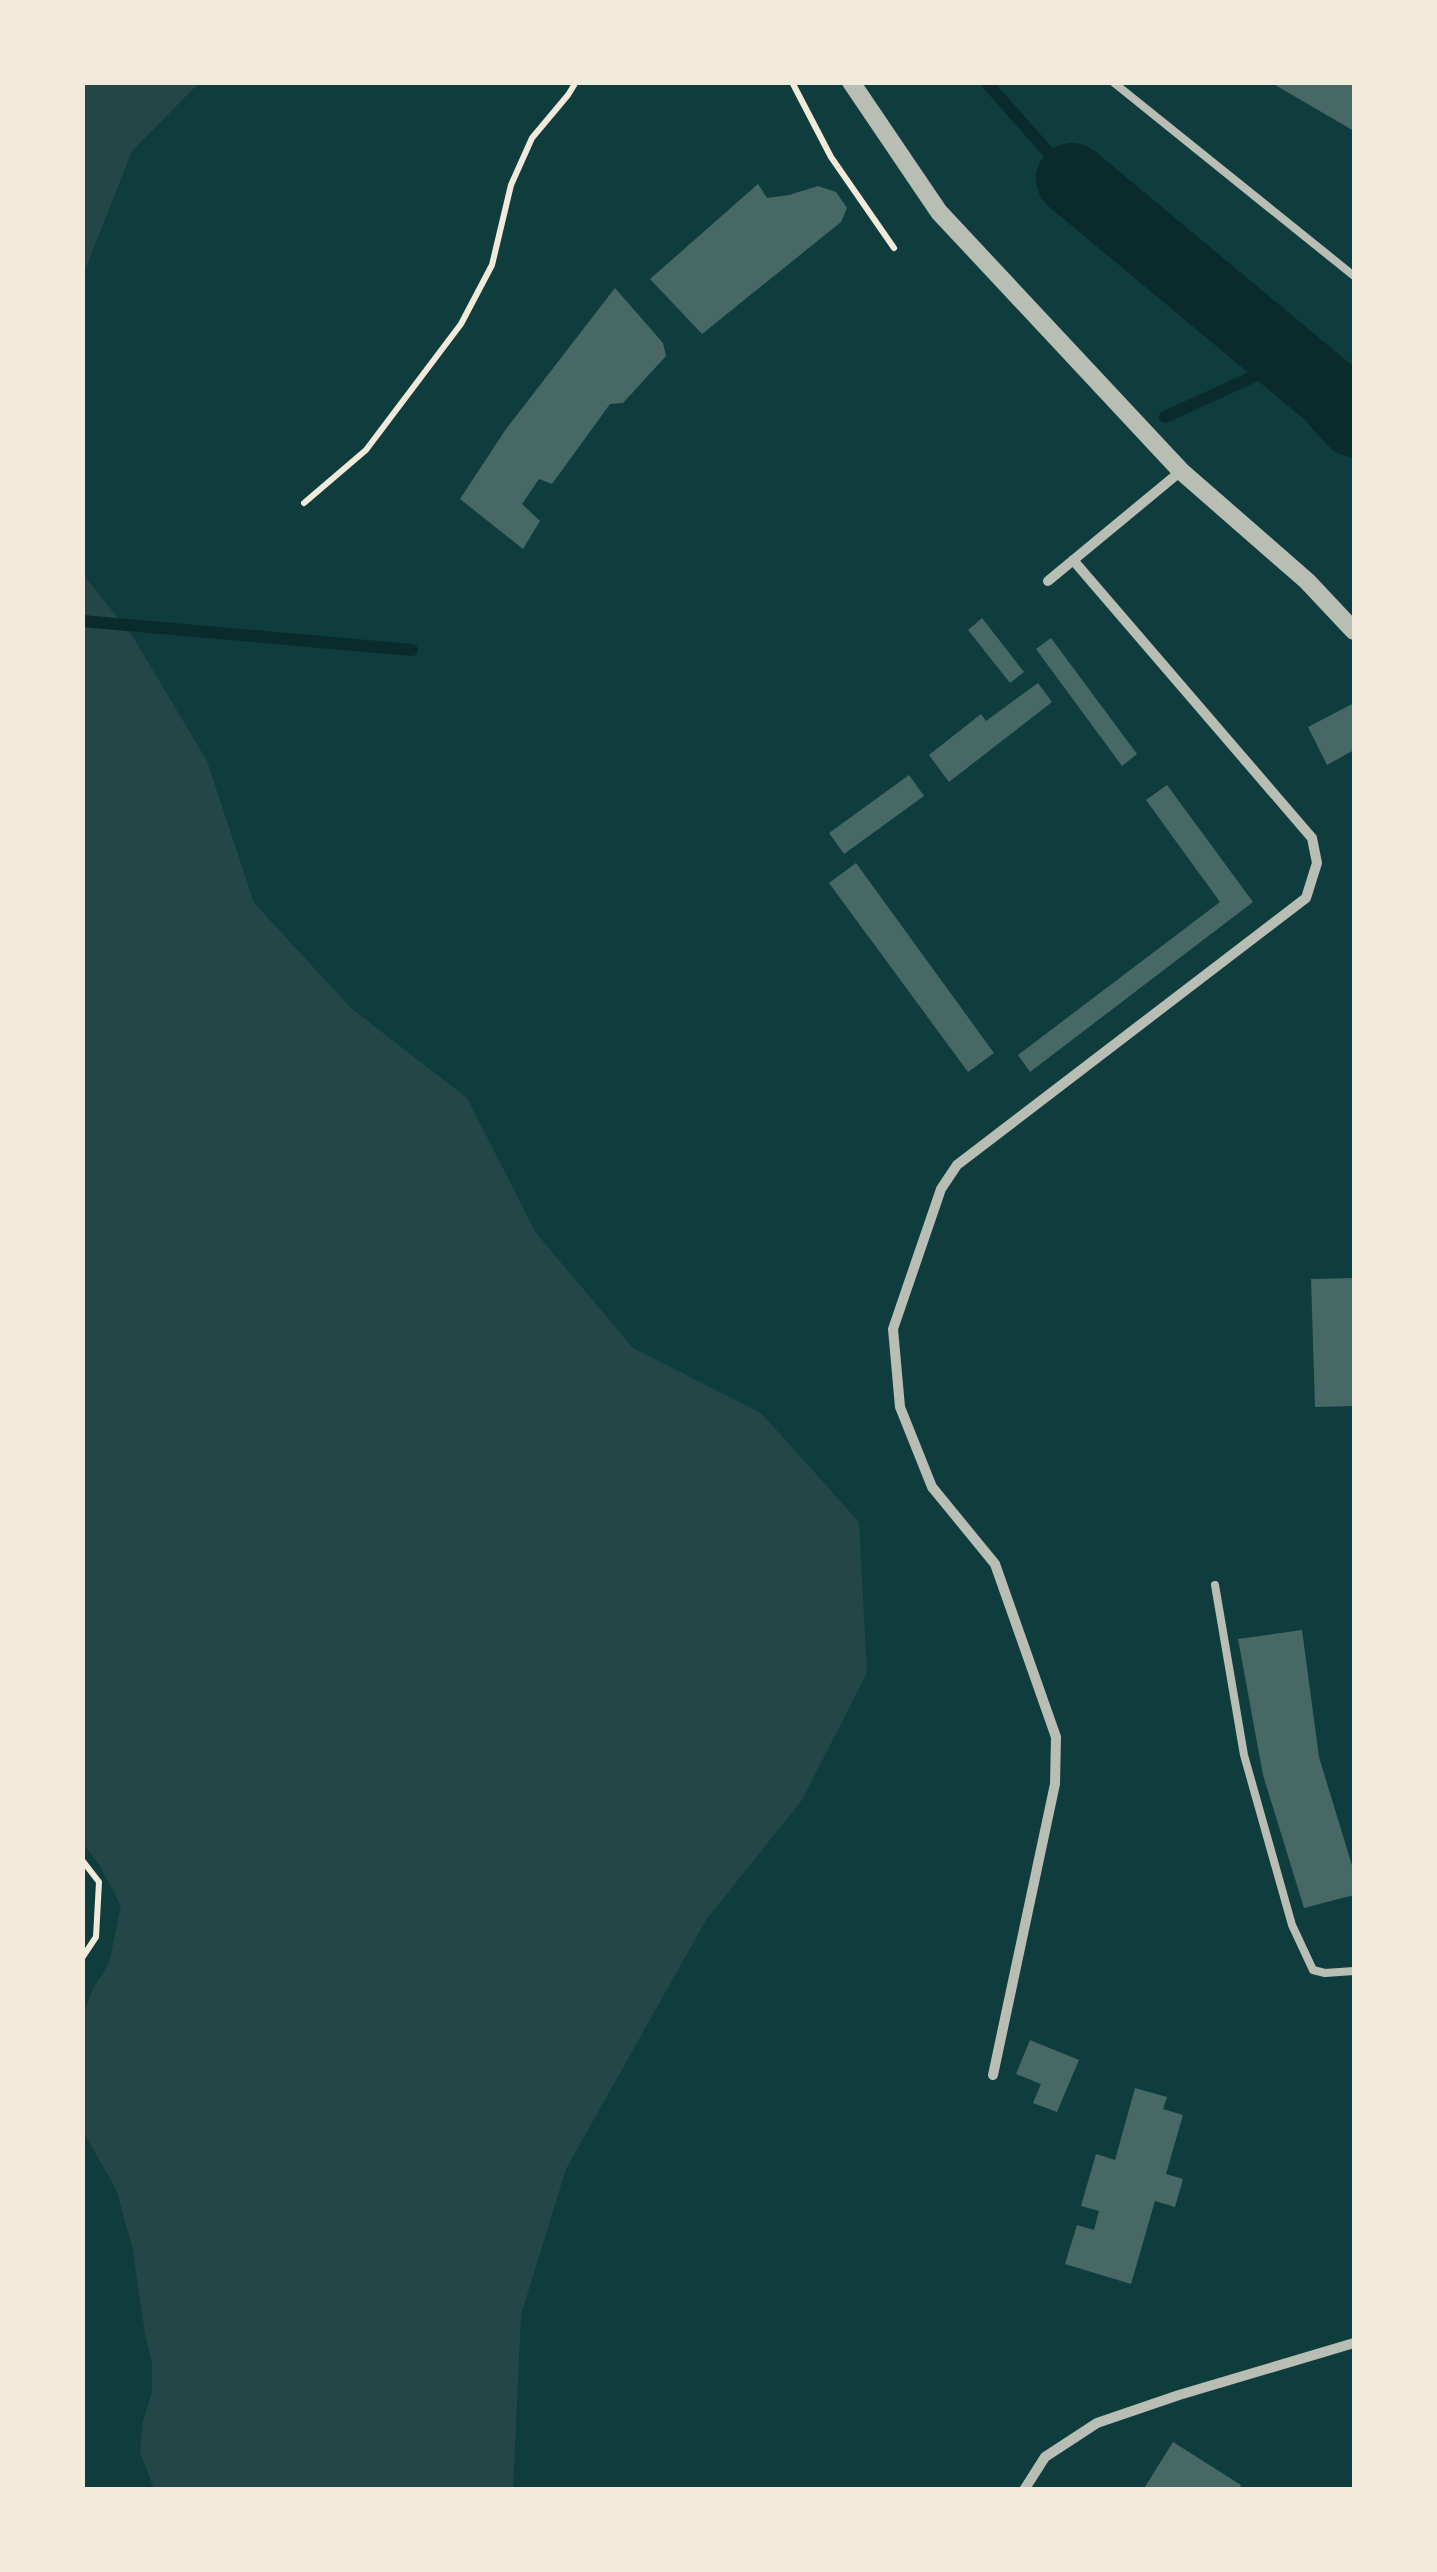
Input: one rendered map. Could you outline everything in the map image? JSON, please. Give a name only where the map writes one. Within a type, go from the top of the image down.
[{"type":"street","points":[[851,82],[939,212],[1182,472],[1306,581],[1354,631]]},
{"type":"street","points":[[1048,580],[1182,472]]},
{"type":"street","points":[[994,2076],[1054,1784],[1056,1737],[995,1564],[932,1487],[900,1407],[893,1329],[941,1189],[957,1165],[1306,898],[1318,863],[1312,838],[1073,560]]},
{"type":"street","points":[[1024,2490],[1045,2458],[1097,2423],[1354,2343]]},
{"type":"lane","points":[[1113,82],[1354,276]]},
{"type":"lane","points":[[1215,1585],[1244,1755],[1292,1925],[1312,1970],[1354,1970]]},
{"type":"path","points":[[304,503],[366,450],[461,324],[492,265],[511,185],[532,138],[576,82]]},
{"type":"path","points":[[792,82],[831,157],[894,248]]},
{"type":"path","points":[[82,1860],[99,1882],[96,1937],[82,1958]]},
{"type":"shaded area","points":[[83,82],[199,83],[132,151],[83,275]]},
{"type":"shaded area","points":[[83,574],[133,637],[207,761],[254,903],[352,1009],[467,1098],[536,1233],[633,1348],[761,1413],[859,1522],[867,1673],[802,1800],[706,1920],[566,2169],[521,2315],[513,2489],[154,2489],[140,2452],[143,2421],[152,2392],[152,2363],[132,2246],[116,2189],[83,2131],[83,2014],[109,1963],[121,1906],[82,1842]]},
{"type":"building","points":[[1270,82],[1354,82],[1354,131]]},
{"type":"building","points":[[758,184],[767,198],[818,186],[836,192],[847,208],[841,222],[702,334],[650,279]]},
{"type":"building","points":[[615,288],[663,343],[666,356],[623,403],[610,404],[552,484],[539,479],[522,504],[540,521],[523,549],[460,499],[506,429]]},
{"type":"building","points":[[982,618],[1024,672],[1010,683],[968,630]]},
{"type":"building","points":[[1051,638],[1137,754],[1122,766],[1036,649]]},
{"type":"building","points":[[1038,683],[1052,702],[949,782],[929,755],[981,714],[986,721]]},
{"type":"building","points":[[1354,703],[1354,750],[1327,765],[1308,727]]},
{"type":"building","points":[[909,775],[924,796],[844,854],[829,833]]},
{"type":"building","points":[[1167,785],[1253,902],[1030,1072],[1018,1055],[1220,902],[1146,800]]},
{"type":"building","points":[[856,863],[994,1053],[968,1072],[829,883]]},
{"type":"building","points":[[1354,1278],[1354,1406],[1315,1407],[1311,1279]]},
{"type":"building","points":[[1302,1630],[1319,1757],[1354,1872],[1354,1895],[1304,1908],[1263,1775],[1238,1639]]},
{"type":"building","points":[[1030,2040],[1079,2060],[1057,2112],[1033,2103],[1041,2084],[1016,2074]]},
{"type":"building","points":[[1135,2088],[1167,2097],[1163,2109],[1183,2115],[1166,2174],[1183,2179],[1175,2207],[1155,2201],[1131,2284],[1065,2264],[1077,2225],[1094,2230],[1099,2211],[1081,2206],[1096,2154],[1115,2160]]},
{"type":"building","points":[[1173,2442],[1241,2485],[1239,2490],[1143,2490]]},
{"type":"waterway","points":[[986,82],[1072,179]]},
{"type":"waterway","points":[[1072,179],[1329,393],[1354,421]]},
{"type":"waterway","points":[[1165,417],[1290,360]]},
{"type":"waterway","points":[[82,621],[412,650]]}]
